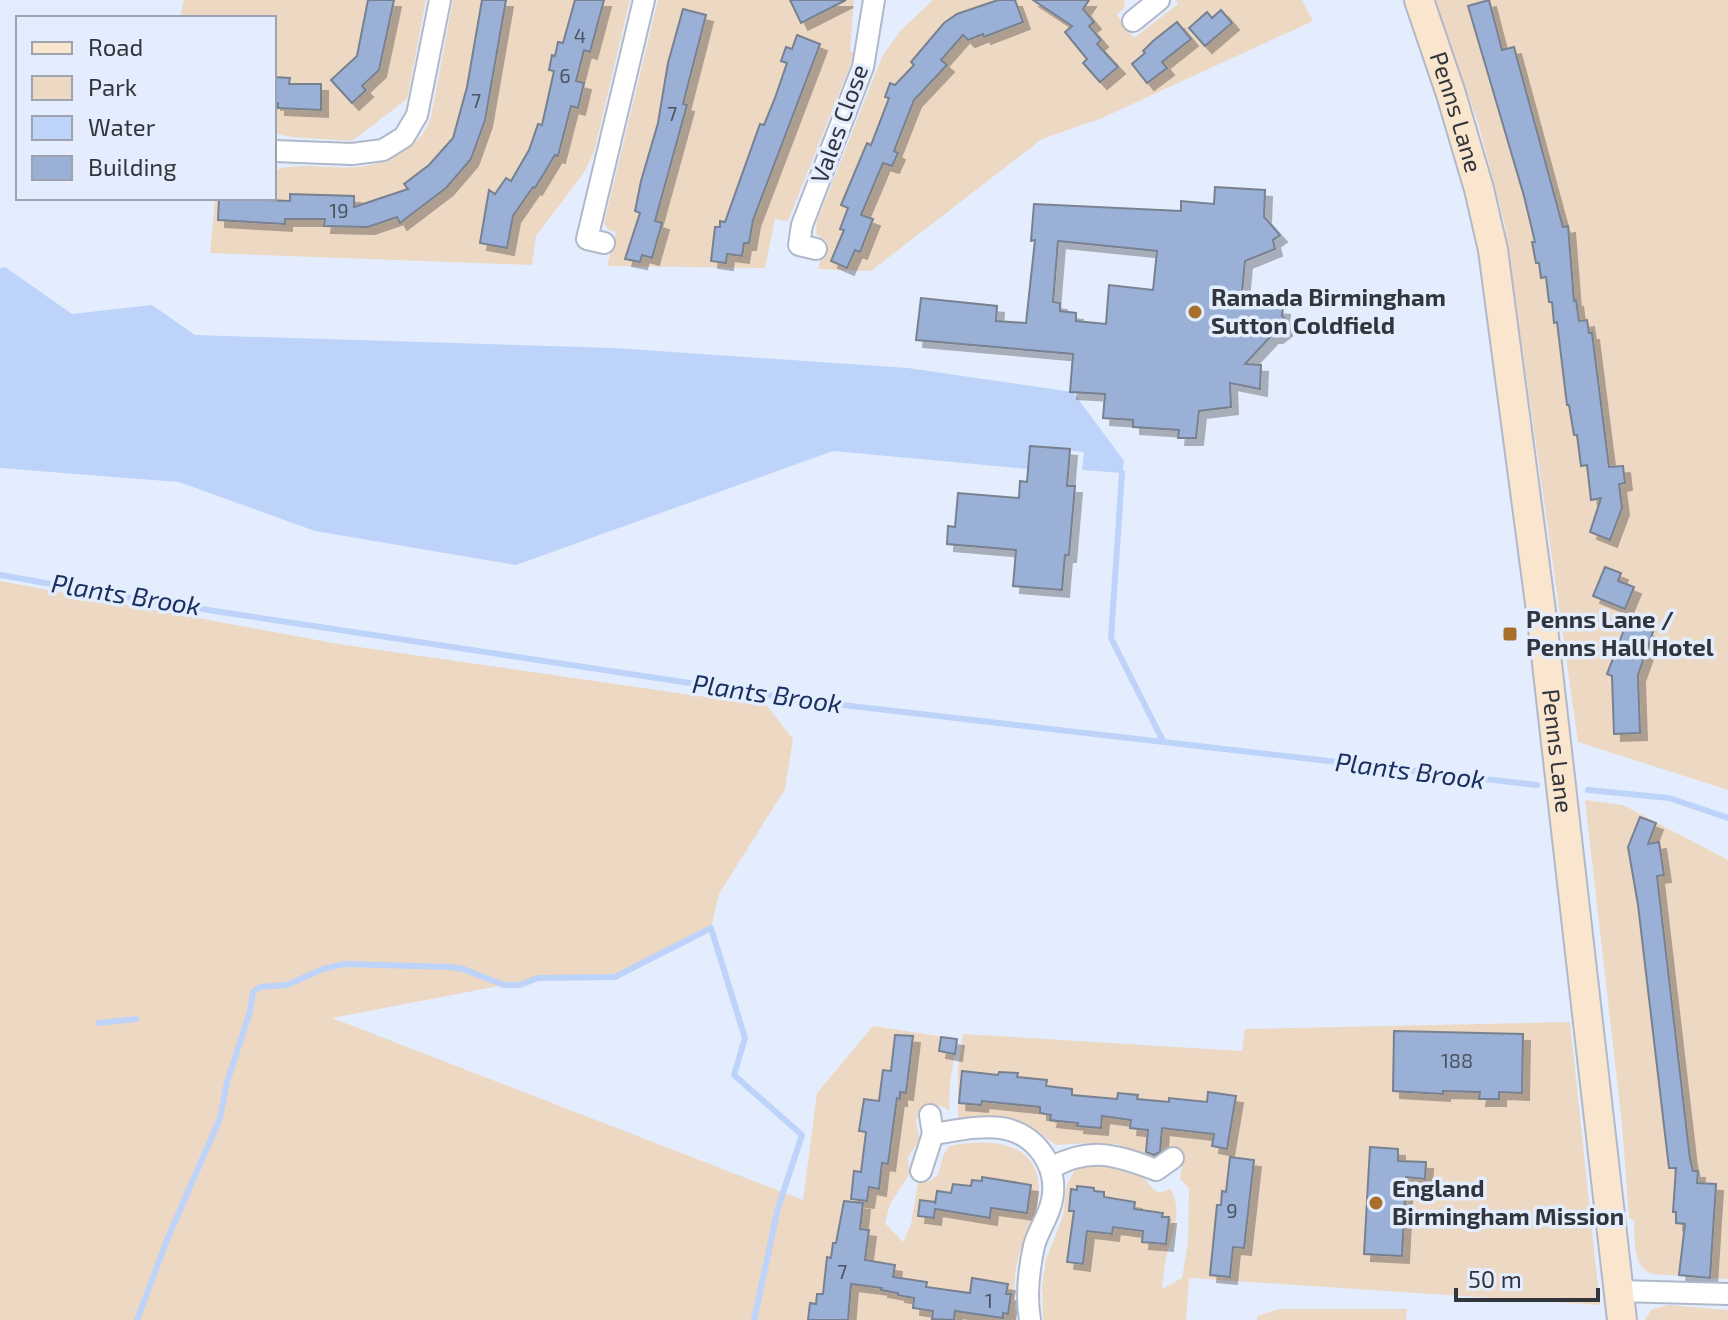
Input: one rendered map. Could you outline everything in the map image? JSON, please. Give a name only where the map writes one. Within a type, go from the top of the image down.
[{"type":"main road","name":"Penns Lane","points":[[1419,0],[1451,94],[1493,250],[1543,626],[1622,1320]]},
{"type":"street","points":[[276,151],[352,154],[383,150],[404,137],[417,115],[440,0]]},
{"type":"street","points":[[587,240],[644,0]]},
{"type":"street","name":"Vales Close","points":[[799,245],[802,225],[863,67],[874,0]]},
{"type":"street","points":[[921,1171],[932,1125],[1001,1128],[1036,1146],[1051,1168],[1053,1199],[1035,1244],[1029,1282],[1030,1320]]},
{"type":"street","points":[[1051,1168],[1069,1158],[1090,1154],[1111,1155],[1156,1178],[1173,1158]]},
{"type":"street","points":[[1619,1291],[1728,1294]]},
{"type":"green space","points":[[184,0],[426,0],[407,99],[352,141],[276,133],[276,16],[180,16]]},
{"type":"green space","points":[[453,0],[630,0],[594,152],[583,174],[536,236],[532,265],[210,253],[215,200],[276,200],[276,170],[306,166],[367,166],[383,162],[410,147],[426,129],[431,117]]},
{"type":"green space","points":[[658,0],[854,0],[850,51],[854,52],[850,66],[788,221],[775,219],[765,268],[607,266],[616,232],[604,223]]},
{"type":"green space","points":[[933,0],[1124,0],[1125,7],[1117,15],[1134,38],[1178,4],[1176,0],[1302,0],[1313,21],[1102,118],[1042,139],[871,271],[818,269],[826,241],[816,234],[817,221],[882,57],[900,31]]},
{"type":"green space","points":[[1435,0],[1728,0],[1728,790],[1578,742],[1505,226],[1479,126]]},
{"type":"green space","points":[[0,581],[338,644],[767,706],[793,739],[785,789],[719,894],[711,928],[615,977],[538,978],[520,985],[504,985],[332,1018],[803,1200],[817,1093],[873,1026],[957,1039],[949,1111],[933,1104],[918,1113],[916,1124],[920,1139],[908,1157],[909,1175],[890,1204],[885,1223],[903,1242],[911,1224],[918,1182],[928,1182],[938,1175],[949,1146],[985,1142],[1002,1144],[1027,1157],[1035,1169],[1039,1186],[1037,1207],[1016,1267],[1016,1320],[0,1320]]},
{"type":"green space","points":[[1585,800],[1623,805],[1728,860],[1728,1279],[1652,1274],[1638,1259],[1634,1221],[1629,1218],[1622,1124]]},
{"type":"green space","points":[[1570,1022],[1600,1305],[1189,1278],[1186,1320],[1043,1320],[1042,1285],[1046,1260],[1063,1216],[1067,1184],[1079,1163],[1109,1163],[1142,1175],[1156,1191],[1170,1189],[1176,1211],[1162,1289],[1182,1278],[1188,1242],[1189,1188],[1180,1179],[1181,1156],[1170,1151],[1144,1157],[1114,1144],[1088,1148],[1088,1143],[1056,1145],[1027,1124],[998,1116],[958,1120],[958,1069],[963,1034],[1242,1051],[1245,1029]]},
{"type":"green space","points":[[1668,1305],[1728,1310],[1728,1320],[1645,1320],[1651,1310]]},
{"type":"green space","points":[[1279,1309],[1407,1309],[1406,1320],[1257,1320],[1257,1316]]},
{"type":"water","points":[[5,267],[72,314],[152,305],[195,335],[614,348],[908,368],[1073,392],[1124,461],[1122,473],[1082,470],[1084,452],[1030,446],[1028,469],[833,451],[516,565],[315,531],[179,482],[0,468],[0,268]]},
{"type":"building","points":[[368,0],[394,0],[379,70],[362,86],[366,90],[352,103],[331,80],[357,56]]},
{"type":"building","points":[[482,0],[506,0],[485,120],[471,159],[446,188],[400,223],[397,217],[368,227],[324,226],[325,219],[285,219],[285,224],[218,220],[219,200],[290,201],[290,194],[354,196],[354,207],[408,189],[404,184],[429,165],[453,138],[467,87]]},
{"type":"building","points":[[575,0],[604,0],[590,52],[584,50],[576,81],[584,83],[578,108],[571,106],[558,156],[555,155],[513,216],[507,248],[480,243],[489,190],[495,194],[506,178],[511,181],[529,150],[538,124],[542,125],[554,71],[549,70],[552,55],[555,56],[558,42],[563,43]]},
{"type":"building","points":[[790,0],[846,0],[801,23]]},
{"type":"building","points":[[998,0],[1015,0],[1023,22],[984,37],[983,34],[968,40],[963,35],[941,60],[947,65],[914,100],[894,151],[898,153],[892,166],[883,163],[861,215],[873,219],[860,252],[855,250],[847,268],[831,261],[844,230],[840,229],[848,208],[841,205],[867,143],[871,145],[889,98],[885,97],[890,83],[895,85],[914,65],[911,62],[944,23],[957,14]]},
{"type":"building","points":[[1033,0],[1089,0],[1083,9],[1094,22],[1089,26],[1101,40],[1097,44],[1118,67],[1100,82],[1083,63],[1087,59],[1065,32],[1072,26]]},
{"type":"building","points":[[1489,0],[1502,50],[1514,47],[1563,227],[1568,226],[1574,301],[1579,321],[1587,320],[1589,333],[1592,333],[1609,467],[1623,466],[1625,483],[1619,484],[1622,508],[1610,540],[1590,532],[1601,498],[1591,500],[1587,465],[1581,466],[1577,435],[1574,435],[1567,405],[1557,322],[1554,323],[1546,277],[1541,278],[1539,263],[1536,263],[1532,242],[1535,242],[1524,196],[1468,6]]},
{"type":"building","points":[[683,9],[706,15],[683,104],[687,105],[655,221],[662,223],[652,258],[642,255],[640,262],[625,259],[640,213],[635,211],[641,181],[658,123],[668,63]]},
{"type":"building","points":[[1221,10],[1232,23],[1205,46],[1189,28],[1207,12],[1212,18]]},
{"type":"building","points":[[1177,22],[1191,39],[1162,62],[1167,68],[1147,83],[1132,64],[1153,41]]},
{"type":"building","points":[[797,35],[820,44],[753,220],[749,243],[744,243],[742,256],[727,254],[726,263],[711,261],[715,227],[720,227],[720,221],[725,222],[760,124],[764,125],[775,98],[787,63],[781,61],[786,47],[792,49]]},
{"type":"building","points":[[276,77],[290,78],[289,84],[321,84],[321,110],[278,108]]},
{"type":"building","name":"Ramada Birmingham Sutton Coldfield","points":[[1215,187],[1265,190],[1264,217],[1280,235],[1273,240],[1275,249],[1245,261],[1242,292],[1251,293],[1250,305],[1283,308],[1282,316],[1286,320],[1285,329],[1271,336],[1245,364],[1261,365],[1260,389],[1230,383],[1231,407],[1199,411],[1196,438],[1178,438],[1179,430],[1133,427],[1133,420],[1103,418],[1105,394],[1070,392],[1073,354],[916,340],[921,298],[997,306],[996,321],[1026,323],[1035,240],[1031,241],[1034,204],[1181,211],[1181,201],[1214,204]],"holes":[[[1058,241],[1157,251],[1153,290],[1109,285],[1106,324],[1076,321],[1076,313],[1060,311],[1060,303],[1053,302]]]},
{"type":"building","points":[[1030,446],[1070,449],[1067,486],[1075,486],[1069,555],[1065,555],[1062,590],[1013,586],[1016,550],[947,544],[948,526],[955,527],[958,493],[1019,498],[1020,481],[1027,482]]},
{"type":"building","points":[[1605,567],[1621,573],[1618,581],[1634,587],[1625,609],[1593,596]]},
{"type":"building","points":[[1627,622],[1653,632],[1638,675],[1640,733],[1614,734],[1612,676],[1607,674]]},
{"type":"building","points":[[1640,817],[1656,823],[1648,844],[1659,842],[1664,875],[1657,876],[1690,1159],[1693,1171],[1698,1171],[1697,1183],[1716,1184],[1710,1278],[1679,1275],[1685,1224],[1676,1223],[1676,1212],[1673,1212],[1676,1168],[1669,1168],[1638,905],[1628,847]]},
{"type":"building","points":[[1394,1031],[1523,1034],[1522,1093],[1499,1092],[1499,1099],[1479,1099],[1480,1092],[1443,1091],[1443,1094],[1393,1091]]},
{"type":"building","points":[[895,1035],[913,1036],[906,1093],[900,1092],[900,1099],[897,1098],[888,1164],[882,1163],[879,1189],[869,1187],[867,1201],[851,1199],[854,1171],[861,1172],[866,1132],[859,1131],[864,1099],[879,1101],[883,1070],[891,1071]]},
{"type":"building","points":[[941,1037],[957,1039],[955,1054],[939,1051]]},
{"type":"building","points":[[962,1071],[998,1075],[999,1072],[1018,1073],[1017,1077],[1047,1080],[1046,1086],[1072,1089],[1072,1095],[1117,1099],[1118,1093],[1138,1095],[1137,1099],[1169,1102],[1169,1098],[1207,1102],[1208,1092],[1236,1096],[1227,1149],[1212,1146],[1214,1134],[1162,1128],[1160,1152],[1154,1155],[1146,1152],[1148,1130],[1130,1128],[1131,1120],[1102,1116],[1101,1128],[1077,1126],[1078,1123],[1050,1120],[1051,1115],[1040,1113],[1040,1107],[982,1101],[981,1105],[959,1103]]},
{"type":"building","points":[[1370,1147],[1398,1149],[1398,1161],[1426,1162],[1425,1179],[1406,1177],[1402,1256],[1364,1254]]},
{"type":"building","points":[[1230,1157],[1254,1160],[1244,1248],[1233,1247],[1230,1277],[1210,1275],[1217,1205],[1221,1205],[1222,1191],[1226,1192]]},
{"type":"building","points":[[982,1177],[1031,1185],[1027,1213],[991,1208],[990,1218],[935,1209],[934,1218],[918,1216],[920,1200],[935,1204],[937,1191],[951,1193],[953,1184],[971,1186],[972,1180],[982,1181]]},
{"type":"building","points":[[1077,1186],[1104,1192],[1104,1197],[1135,1202],[1134,1209],[1163,1213],[1162,1217],[1169,1217],[1166,1244],[1142,1242],[1143,1231],[1113,1227],[1112,1234],[1087,1231],[1083,1264],[1067,1262],[1074,1211],[1069,1211],[1071,1189],[1077,1190]]},
{"type":"building","points":[[844,1201],[863,1203],[860,1229],[869,1230],[865,1260],[895,1265],[893,1277],[927,1282],[926,1287],[970,1293],[972,1278],[1008,1284],[1006,1294],[1011,1294],[1008,1314],[1003,1313],[1003,1318],[955,1311],[954,1320],[932,1319],[933,1311],[913,1308],[914,1298],[882,1288],[851,1284],[848,1320],[808,1320],[810,1303],[816,1304],[817,1294],[823,1294],[827,1257],[831,1258],[833,1243],[836,1243]]},
{"type":"waterway","points":[[1122,473],[1111,638],[1163,741]]},
{"type":"waterway","name":"Plants Brook","points":[[0,575],[136,599],[808,701],[1537,785]]},
{"type":"waterway","name":"Plants Brook","points":[[1588,790],[1669,798],[1728,818]]},
{"type":"waterway","points":[[137,1320],[167,1240],[220,1118],[253,992],[260,987],[287,985],[323,969],[344,964],[451,967],[504,985],[520,985],[538,978],[615,977],[711,928],[745,1038],[734,1075],[802,1135],[778,1208],[754,1320]]},
{"type":"waterway","points":[[99,1023],[136,1019]]},
{"type":"place","name":"Ramada Birmingham Sutton Coldfield","points":[[1195,312]]},
{"type":"place","name":"Penns Lane / Penns Hall Hotel","points":[[1510,634]]},
{"type":"place","name":"England Birmingham Mission","points":[[1376,1203]]}]
